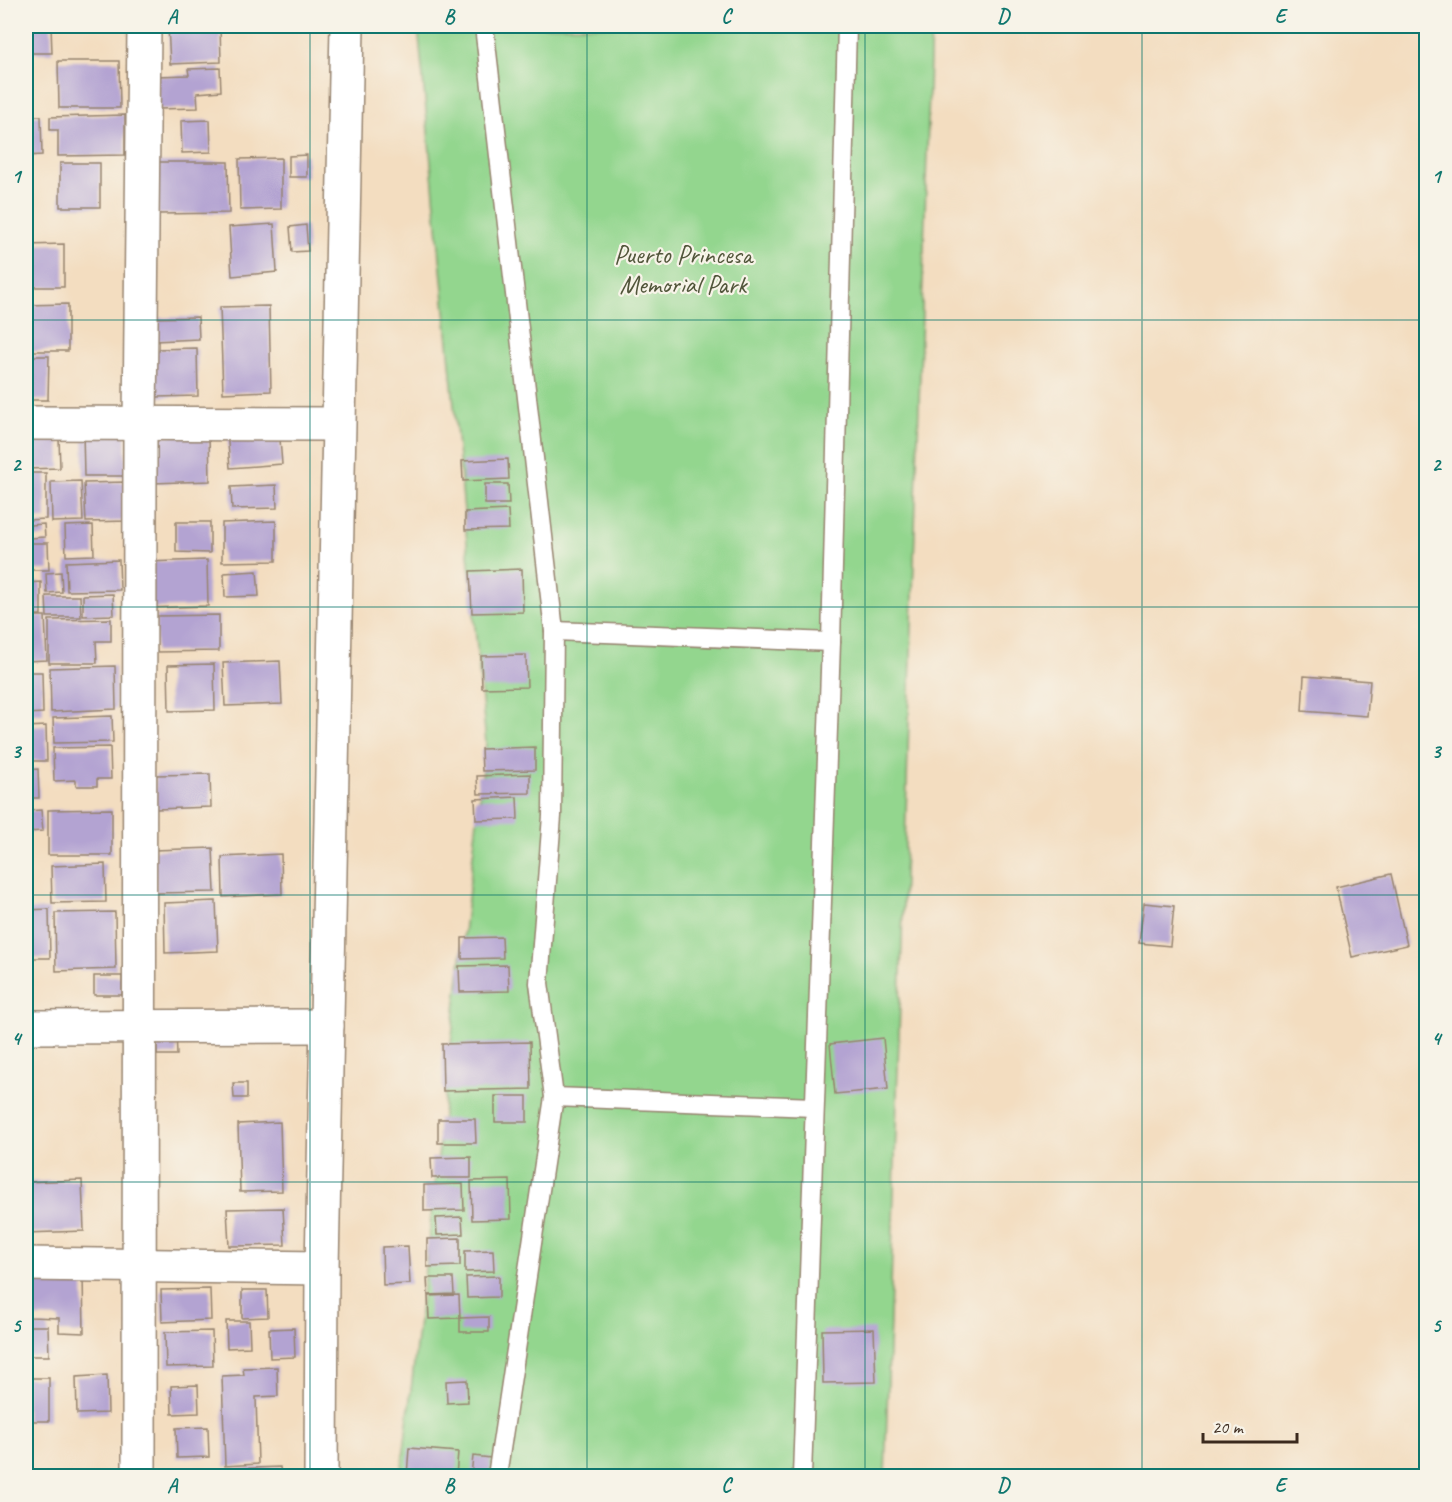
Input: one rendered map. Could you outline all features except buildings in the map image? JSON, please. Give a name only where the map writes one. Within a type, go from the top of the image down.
[{"type":"street","points":[[139,1476],[140,422],[144,26]]},
{"type":"street","points":[[321,1476],[322,1268],[347,26]]},
{"type":"street","points":[[26,423],[338,424]]},
{"type":"street","points":[[26,1027],[327,1026]]},
{"type":"street","points":[[26,1264],[322,1268]]},
{"type":"lane","points":[[484,26],[554,631],[552,816],[539,983],[554,1097],[497,1476]]},
{"type":"lane","points":[[802,1476],[831,642],[847,26]]},
{"type":"lane","points":[[554,631],[831,642]]},
{"type":"lane","points":[[554,1097],[814,1107]]},
{"type":"green space","name":"Puerto Princesa Memorial Park","points":[[418,26],[931,26],[885,1476],[401,1476],[486,743]]}]
